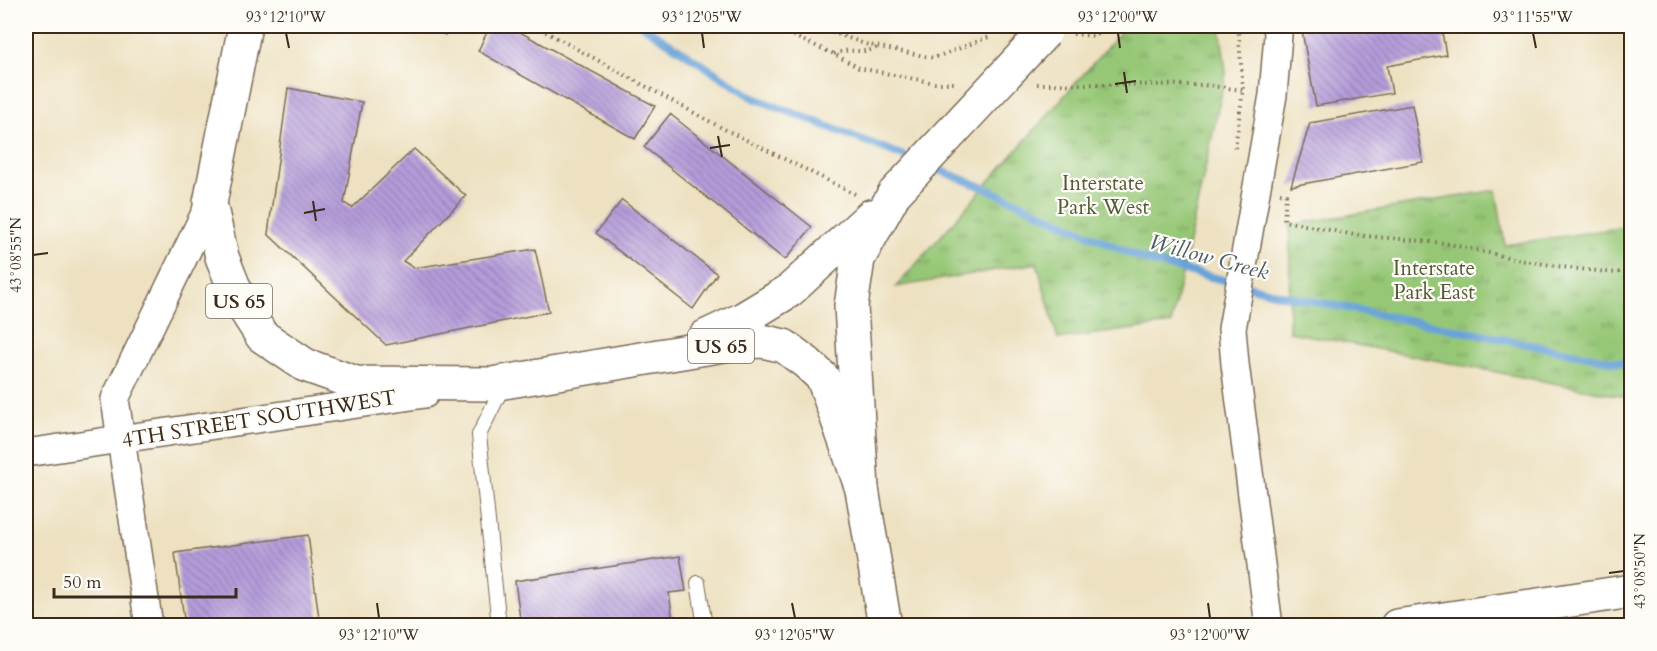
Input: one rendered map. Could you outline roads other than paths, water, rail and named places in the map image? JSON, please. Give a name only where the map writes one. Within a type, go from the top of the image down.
[{"type":"main road","name":"US 65","points":[[245,26],[210,203],[222,257],[239,300],[262,336],[305,365],[356,383],[498,383],[742,342],[762,341],[784,346],[823,378],[862,489]]},
{"type":"main road","name":"US 65","points":[[885,626],[862,489],[850,306],[858,259],[894,194],[1048,29]]},
{"type":"main road","points":[[666,355],[743,319],[789,291],[894,194]]},
{"type":"main road","points":[[1397,626],[1470,620],[1632,591]]},
{"type":"street","points":[[1269,626],[1232,329],[1273,96],[1277,26]]},
{"type":"street","points":[[149,626],[115,399],[210,203]]},
{"type":"street","name":"4TH STREET SOUTHWEST","points":[[26,453],[498,383]]},
{"type":"lane","points":[[498,383],[479,435],[499,626]]},
{"type":"lane","points":[[698,583],[705,626]]},
{"type":"waterway","name":"Willow Creek","points":[[643,26],[754,98],[914,160]]},
{"type":"waterway","name":"Willow Creek","points":[[931,167],[990,190],[1145,260],[1282,295],[1632,365]]},
{"type":"park label","name":"Interstate Park West","points":[[1103,195]]},
{"type":"park label","name":"Interstate Park East","points":[[1434,280]]}]
